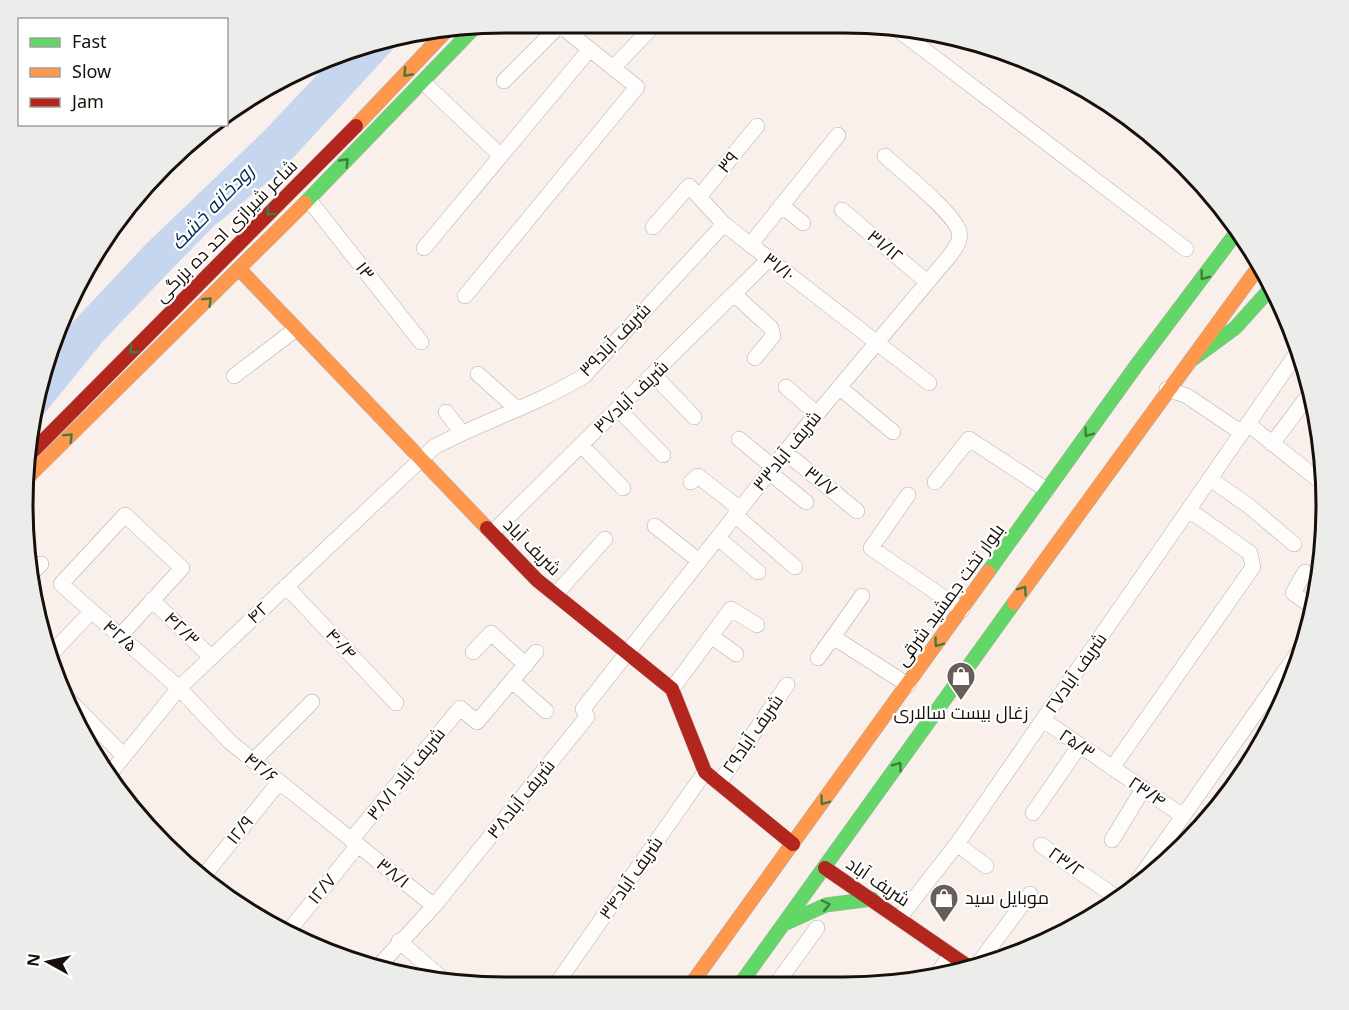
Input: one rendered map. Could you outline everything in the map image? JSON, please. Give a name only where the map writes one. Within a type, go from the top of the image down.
[{"type":"main road","points":[[34,471],[309,201],[468,35]]},
{"type":"main road","name":"شاعر شیرازی احد ده بزرگی","points":[[37,447],[377,105],[440,38]]},
{"type":"main road","name":"بلوار تخت جمشید شرقی","points":[[696,977],[908,685],[969,605],[1047,490],[1233,238]]},
{"type":"main road","name":"شریف آباد","points":[[240,270],[421,460],[555,595],[672,689],[705,772]]},
{"type":"main road","points":[[745,977],[825,868],[996,620],[1255,272]]},
{"type":"main road","points":[[1185,365],[1216,345],[1254,311],[1266,295]]},
{"type":"main road","points":[[705,772],[793,844]]},
{"type":"main road","name":"شریف آباد","points":[[825,868],[961,962]]},
{"type":"main road","points":[[784,924],[814,907],[844,901],[872,899]]},
{"type":"street","points":[[504,81],[549,33]]},
{"type":"street","points":[[465,296],[637,87],[569,33]]},
{"type":"street","points":[[613,68],[646,33]]},
{"type":"street","points":[[907,37],[1186,249]]},
{"type":"street","points":[[424,248],[590,50]]},
{"type":"street","points":[[423,82],[501,156]]},
{"type":"street","name":"۳۹","points":[[654,227],[694,192],[757,126]]},
{"type":"street","points":[[750,245],[838,135]]},
{"type":"street","name":"شریف آباد۳۳","points":[[627,653],[785,452],[960,240],[958,229],[947,214],[885,156]]},
{"type":"street","name":"۳۱/۱۰","points":[[694,192],[724,224],[929,383]]},
{"type":"street","name":"۱۳","points":[[309,201],[421,342]]},
{"type":"street","points":[[781,205],[803,223]]},
{"type":"street","name":"۳۱/۱۲","points":[[842,210],[927,282]]},
{"type":"street","name":"شریف آباد۳۹","points":[[421,460],[434,447],[555,393],[584,376],[724,224]]},
{"type":"street","name":"شریف آباد۳۷","points":[[492,533],[769,259]]},
{"type":"street","points":[[735,295],[771,328],[773,336],[755,358]]},
{"type":"street","points":[[234,376],[296,329]]},
{"type":"street","name":"شریف آباد۲۷","points":[[898,918],[957,844],[1293,359]]},
{"type":"street","points":[[478,374],[517,409]]},
{"type":"street","points":[[654,375],[694,417]]},
{"type":"street","points":[[786,387],[816,414]]},
{"type":"street","points":[[839,387],[893,432]]},
{"type":"street","points":[[1167,388],[1187,396],[1245,428],[1315,474]]},
{"type":"street","points":[[1272,444],[1304,401]]},
{"type":"street","points":[[618,409],[663,454]]},
{"type":"street","points":[[446,412],[462,433]]},
{"type":"street","points":[[935,482],[969,439],[1047,490]]},
{"type":"street","points":[[739,440],[806,502]]},
{"type":"street","points":[[581,446],[623,488]]},
{"type":"street","name":"۳۱/۷","points":[[785,452],[857,511]]},
{"type":"street","name":"۴۲","points":[[114,768],[179,688],[421,460]]},
{"type":"street","points":[[691,482],[698,476],[795,567]]},
{"type":"street","points":[[1210,479],[1249,506],[1294,544]]},
{"type":"street","points":[[908,495],[871,548],[969,605]]},
{"type":"street","points":[[1112,768],[1252,567],[1250,553],[1189,510]]},
{"type":"street","name":"۴۲/۵","points":[[153,600],[182,568],[125,514],[61,584],[179,688]]},
{"type":"street","points":[[655,526],[699,561]]},
{"type":"street","points":[[718,538],[758,572]]},
{"type":"street","points":[[555,595],[605,539]]},
{"type":"street","points":[[1305,572],[1293,593],[1306,602]]},
{"type":"street","name":"۴۰/۴","points":[[286,586],[396,703]]},
{"type":"street","points":[[818,658],[862,596]]},
{"type":"street","points":[[120,636],[153,600]]},
{"type":"street","name":"۴۲/۳","points":[[153,600],[211,657]]},
{"type":"street","points":[[672,689],[731,609],[757,625]]},
{"type":"street","points":[[56,649],[92,611]]},
{"type":"street","points":[[473,652],[491,633],[526,665]]},
{"type":"street","points":[[711,636],[736,654]]},
{"type":"street","points":[[833,637],[908,685]]},
{"type":"street","points":[[536,652],[512,681],[546,711]]},
{"type":"street","name":"شریف آباد۳۸","points":[[382,961],[399,940],[434,906],[587,717],[583,709],[627,653]]},
{"type":"street","points":[[1148,865],[1286,669]]},
{"type":"street","name":"۳۸/۱ شریف آباد","points":[[355,842],[460,708],[477,722],[512,681]]},
{"type":"street","name":"شریف آباد۲۹","points":[[720,783],[787,685]]},
{"type":"street","name":"۴۲/۶","points":[[179,688],[230,742],[355,842]]},
{"type":"street","points":[[253,761],[312,702]]},
{"type":"street","points":[[81,713],[124,756]]},
{"type":"street","name":"۲۵/۳","points":[[1043,720],[1112,768]]},
{"type":"street","points":[[1033,813],[1080,745]]},
{"type":"street","name":"۲۳/۴","points":[[1112,768],[1183,816]]},
{"type":"street","name":"شریف آباد۳۴","points":[[561,977],[705,772]]},
{"type":"street","name":"۱۲/۹","points":[[208,871],[279,782]]},
{"type":"street","points":[[1112,840],[1143,789]]},
{"type":"street","name":"۳۸/۱","points":[[355,842],[434,906]]},
{"type":"street","name":"۱۲/۷","points":[[292,926],[355,842]]},
{"type":"street","points":[[957,844],[986,866]]},
{"type":"street","name":"۲۳/۲","points":[[1041,845],[1111,894]]},
{"type":"street","points":[[984,956],[1030,894]]},
{"type":"street","points":[[781,977],[817,928]]},
{"type":"street","points":[[399,940],[434,972]]},
{"type":"street","points":[[943,966],[950,955]]},
{"type":"water","name":"رودخانه خشک","points":[[396,46],[281,171],[214,226],[104,340],[41,417],[49,383],[68,328],[146,244],[264,131],[322,70],[353,58]]},
{"type":"traffic: fast","points":[[305,203],[468,35]]},
{"type":"traffic: fast","points":[[988,572],[1136,366],[1232,238]]},
{"type":"traffic: fast","points":[[1190,361],[1235,328],[1266,294]]},
{"type":"traffic: fast","points":[[745,977],[1014,603]]},
{"type":"traffic: fast","points":[[784,924],[826,905],[872,899]]},
{"type":"traffic: slow","points":[[356,126],[440,38]]},
{"type":"traffic: slow","points":[[34,471],[305,203]]},
{"type":"traffic: slow","points":[[240,270],[487,528]]},
{"type":"traffic: slow","points":[[1014,603],[1255,272]]},
{"type":"traffic: slow","points":[[696,977],[988,572]]},
{"type":"traffic: jam","points":[[37,447],[356,126]]},
{"type":"traffic: jam","points":[[487,528],[537,580],[672,689],[705,772],[793,844]]},
{"type":"traffic: jam","points":[[825,868],[962,962]]},
{"type":"place","name":"زغال بیست سالاری","points":[[961,702]]},
{"type":"place","name":"موبایل سید","points":[[944,924]]}]
